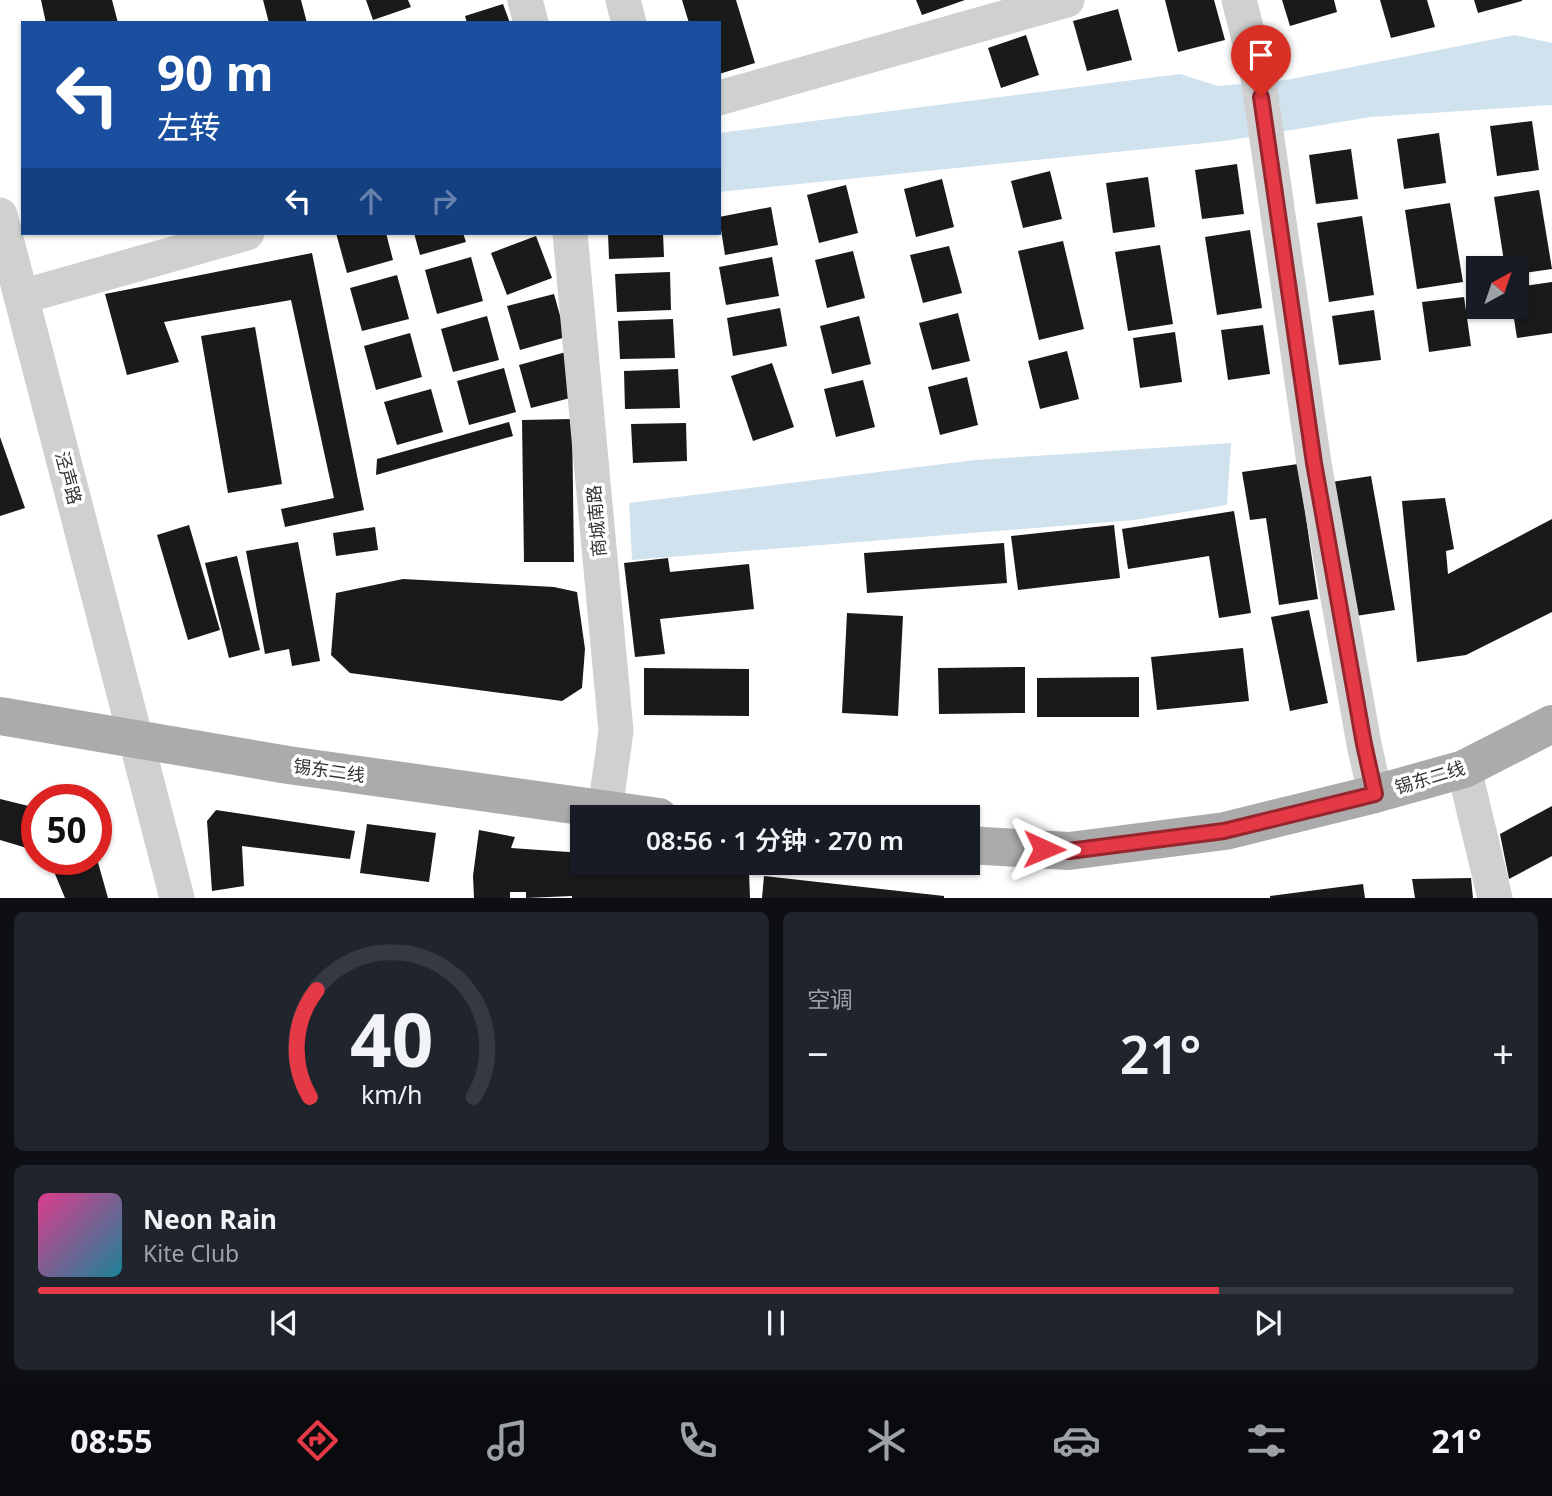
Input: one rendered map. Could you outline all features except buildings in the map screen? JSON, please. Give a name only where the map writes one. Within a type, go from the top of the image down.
[{"type":"main road","name":"锡东二线","points":[[0,716],[288,765],[570,805]]},
{"type":"main road","name":"锡东二线","points":[[980,846],[1069,851],[1224,831],[1464,769],[1552,724]]},
{"type":"street","points":[[525,0],[530,21]]},
{"type":"street","points":[[623,0],[628,21]]},
{"type":"street","points":[[721,98],[1067,0]]},
{"type":"street","points":[[1239,0],[1257,70],[1314,463],[1375,794]]},
{"type":"street","name":"泾声路","points":[[0,215],[177,898]]},
{"type":"street","points":[[21,297],[240,235]]},
{"type":"street","name":"商城南路","points":[[570,235],[616,732],[606,805]]},
{"type":"street","points":[[1464,769],[1495,898]]},
{"type":"water","points":[[1515,35],[1552,43],[1552,105],[1371,117],[1225,141],[721,192],[721,133],[1180,74],[1218,86],[1286,80]]},
{"type":"water","points":[[1231,443],[1227,505],[1134,520],[632,560],[629,503],[975,460]]},
{"type":"route","points":[[1044,849],[1069,851],[1224,831],[1375,794],[1314,463],[1261,97]]}]
